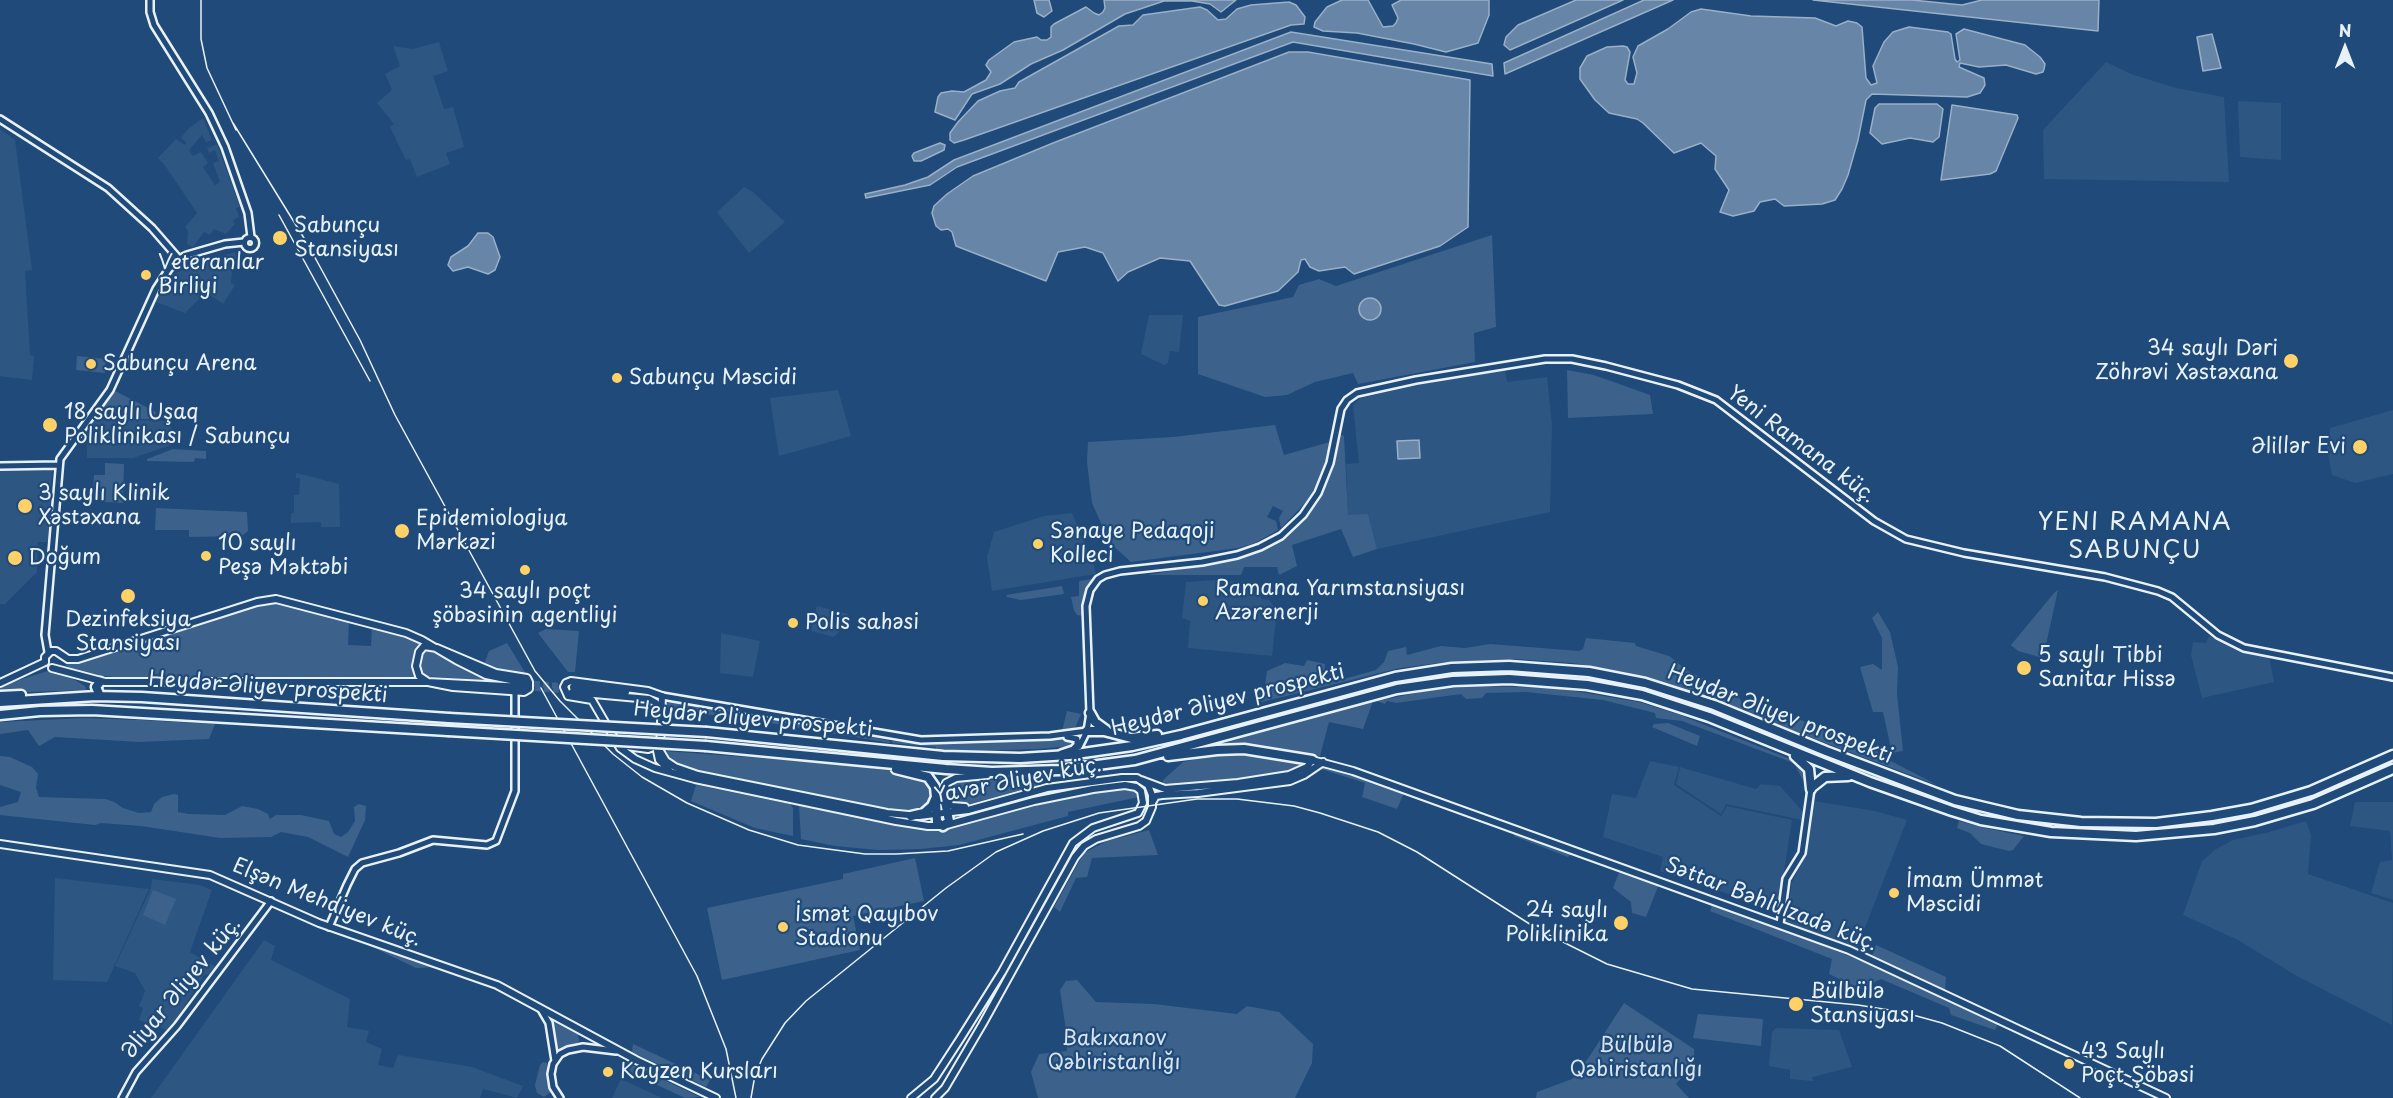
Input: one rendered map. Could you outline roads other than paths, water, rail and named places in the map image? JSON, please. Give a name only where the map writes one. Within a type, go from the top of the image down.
[{"type":"highway","name":"Heydər Əliyev prospekti","points":[[0,702],[98,696],[707,732],[943,756],[1033,758],[1094,753],[1132,746],[1226,723],[1365,684],[1432,670],[1509,666],[1562,669],[1615,676],[1673,691],[1918,786],[1983,807],[2053,819],[2114,824],[2186,820],[2251,809],[2311,791],[2393,755]]},
{"type":"highway","name":"Heydər Əliyev prospekti","points":[[0,715],[92,710],[706,746],[946,769],[1029,772],[1135,760],[1397,689],[1480,679],[1535,680],[1612,689],[1670,704],[1870,782],[1952,811],[1993,822],[2071,834],[2136,836],[2186,832],[2255,821],[2313,804],[2393,769]]},
{"type":"highway","points":[[0,696],[98,696],[96,690],[100,682]]},
{"type":"highway","points":[[1090,713],[1095,722],[1109,732]]},
{"type":"highway","points":[[1088,731],[1109,732],[1126,737],[1145,737],[1226,723]]},
{"type":"highway","points":[[1762,740],[1790,753],[1805,764],[1811,775],[1811,789]]},
{"type":"highway","points":[[1135,760],[1216,750],[1244,749],[1312,760]]},
{"type":"highway","points":[[819,756],[923,775],[933,782],[948,812],[949,822],[943,826],[937,824],[936,814],[940,797]]},
{"type":"highway","points":[[1811,789],[1820,779],[1831,775],[1870,782]]},
{"type":"highway","points":[[911,816],[927,811],[940,797]]},
{"type":"main road","points":[[45,662],[48,652],[54,651],[73,660],[85,658],[271,598],[292,601],[391,629],[437,648],[495,673],[528,679],[530,685],[528,690],[515,691],[453,687],[428,681],[418,673],[417,658],[424,646],[437,648],[486,675],[525,685],[428,681],[100,682],[52,668],[45,662]]},
{"type":"main road","points":[[52,668],[59,665],[62,660],[60,655]]},
{"type":"main road","points":[[0,683],[45,662]]},
{"type":"main road","points":[[658,744],[648,749],[633,749],[616,744],[592,700],[566,694],[564,687],[566,683],[572,681],[641,689],[662,696]]},
{"type":"main road","points":[[658,744],[658,709],[654,701],[572,689],[662,696]]},
{"type":"main road","points":[[662,696],[656,754],[661,763],[676,774]]},
{"type":"main road","name":"Yavər Əliyev küç.","points":[[616,744],[625,753],[644,763],[676,774],[928,826],[943,826],[1034,801],[1120,786],[1136,787],[1141,791],[1142,808],[1138,813]]},
{"type":"main road","name":"Yavər Əliyev küç.","points":[[658,744],[664,758],[675,767],[687,772],[911,816],[974,809],[1047,788],[1129,777],[1165,789],[1228,784],[1289,775],[1304,769],[1312,760]]},
{"type":"main road","name":"Səttar Bəhlulzadə küç.","points":[[1312,760],[1353,771],[1867,957],[2166,1098]]},
{"type":"main road","points":[[935,1098],[945,1088],[1005,986],[1075,857],[1089,843],[1139,826],[1149,818],[1152,804],[1159,795],[1198,793],[1290,781],[1323,762]]},
{"type":"main road","points":[[998,801],[962,807],[949,804],[940,797],[945,786],[952,779],[1029,772]]},
{"type":"main road","points":[[1141,780],[1149,788],[1152,804]]},
{"type":"main road","points":[[1076,783],[1060,788],[1060,792],[1080,792]]},
{"type":"main road","points":[[1138,813],[1131,821],[1133,826],[1139,826]]},
{"type":"main road","points":[[911,1098],[934,1079],[960,1039],[1002,972],[1068,850],[1084,833],[1111,821],[1138,813]]},
{"type":"main road","points":[[1111,821],[1121,819],[1128,821],[1128,827],[1116,833]]},
{"type":"main road","name":"Elşən Mehdiyev küç.","points":[[0,844],[105,861],[201,873],[329,927],[497,985],[623,1053],[716,1098]]},
{"type":"street","points":[[150,0],[150,12],[154,25],[209,113],[225,147],[248,213],[251,237],[255,241],[254,247],[248,248],[244,243]]},
{"type":"street","points":[[0,119],[108,188],[152,228],[179,259]]},
{"type":"street","points":[[244,243],[246,238],[251,237]]},
{"type":"street","points":[[48,652],[45,635],[58,465],[64,451],[110,390],[156,289],[169,269],[179,259],[225,244],[244,243]]},
{"type":"street","name":"Yeni Ramana küç.","points":[[1088,731],[1090,713],[1086,606],[1090,590],[1100,577],[1120,571],[1202,562],[1237,555],[1281,536],[1303,515],[1318,493],[1330,463],[1341,409],[1347,400],[1357,393],[1501,364],[1553,358],[1583,361],[1616,369],[1678,385],[1716,400],[1874,521],[1906,538],[1964,553],[2105,578],[2149,589],[2169,595],[2210,629],[2244,648],[2393,677]]},
{"type":"street","points":[[0,466],[58,465]]},
{"type":"street","points":[[329,927],[355,869],[362,862],[399,853],[433,840],[484,845],[496,841],[515,791],[515,691]]},
{"type":"street","points":[[662,696],[907,738],[944,741],[1050,736],[1088,731]]},
{"type":"street","points":[[1033,758],[1069,751],[1081,745],[1088,731]]},
{"type":"street","points":[[1050,736],[1077,740],[1077,745],[1069,751]]},
{"type":"street","points":[[1780,924],[1786,879],[1802,853],[1811,789]]},
{"type":"street","name":"Əliyar Əliyev küç.","points":[[122,1098],[136,1072],[177,1026],[271,901]]},
{"type":"street","points":[[538,1006],[548,1019],[555,1061],[551,1080],[560,1098]]},
{"type":"street","points":[[555,1061],[564,1052],[575,1048],[597,1047],[623,1053]]},
{"type":"tunnel","points":[[525,683],[573,687]]},
{"type":"tunnel","points":[[526,687],[569,691]]},
{"type":"railway","points":[[201,0],[201,39],[207,68],[236,130]]},
{"type":"railway","points":[[233,123],[307,243],[360,340],[395,415],[535,671],[560,701],[613,754],[642,777],[687,803],[749,830],[798,845],[865,854],[896,854],[948,851],[1023,834]]},
{"type":"railway","points":[[279,215],[370,381]]},
{"type":"railway","points":[[541,688],[697,976],[726,1049],[736,1098]]},
{"type":"railway","points":[[751,1098],[755,1075],[762,1059],[785,1023],[806,1001],[946,888],[996,852],[1043,831],[1099,813],[1197,799],[1237,799],[1294,806],[1378,832],[1417,852],[1539,930],[1607,964],[1692,989],[1858,1005],[1902,1012],[1942,1023],[2000,1046],[2080,1098]]},
{"type":"place","name":"Sabunçu Stansiyası","points":[[280,238]]},
{"type":"place","name":"Veteranlar Birliyi","points":[[146,275]]},
{"type":"place","name":"34 saylı Dəri Zöhrəvi Xəstəxana","points":[[2291,361]]},
{"type":"place","name":"Sabunçu Arena","points":[[91,364]]},
{"type":"place","name":"Sabunçu Məscidi","points":[[617,378]]},
{"type":"place","name":"18 saylı Uşaq Poliklinikası / Sabunçu","points":[[50,425]]},
{"type":"place","name":"Əlillər Evi","points":[[2360,447]]},
{"type":"place","name":"3 saylı Klinik Xəstəxana","points":[[25,506]]},
{"type":"place","name":"Epidemiologiya Mərkəzi","points":[[402,531]]},
{"type":"place","name":"Sənaye Pedaqoji Kolleci","points":[[1038,544]]},
{"type":"place","name":"10 saylı Peşə Məktəbi","points":[[206,556]]},
{"type":"place","name":"Doğum","points":[[15,558]]},
{"type":"place","name":"34 saylı poçt şöbəsinin agentliyi","points":[[525,570]]},
{"type":"place","name":"Dezinfeksiya Stansiyası","points":[[128,596]]},
{"type":"place","name":"Ramana Yarımstansiyası Azərenerji","points":[[1203,601]]},
{"type":"place","name":"Polis sahəsi","points":[[793,623]]},
{"type":"place","name":"5 saylı Tibbi Sanitar Hissə","points":[[2024,668]]},
{"type":"place","name":"İmam Ümmət Məscidi","points":[[1894,893]]},
{"type":"place","name":"24 saylı Poliklinika","points":[[1621,923]]},
{"type":"place","name":"İsmət Qayıbov Stadionu","points":[[783,927]]},
{"type":"place","name":"Bülbülə Stansiyası","points":[[1796,1004]]},
{"type":"place","name":"43 Saylı Poçt Şöbəsi","points":[[2069,1064]]},
{"type":"place","name":"Kayzen Kursları","points":[[608,1072]]},
{"type":"district","name":"YENI RAMANA SABUNÇU","points":[[2135,537]]},
{"type":"park label","name":"Bakıxanov Qəbiristanlığı","points":[[1114,1051]]},
{"type":"park label","name":"Bülbülə Qəbiristanlığı","points":[[1636,1058]]}]
